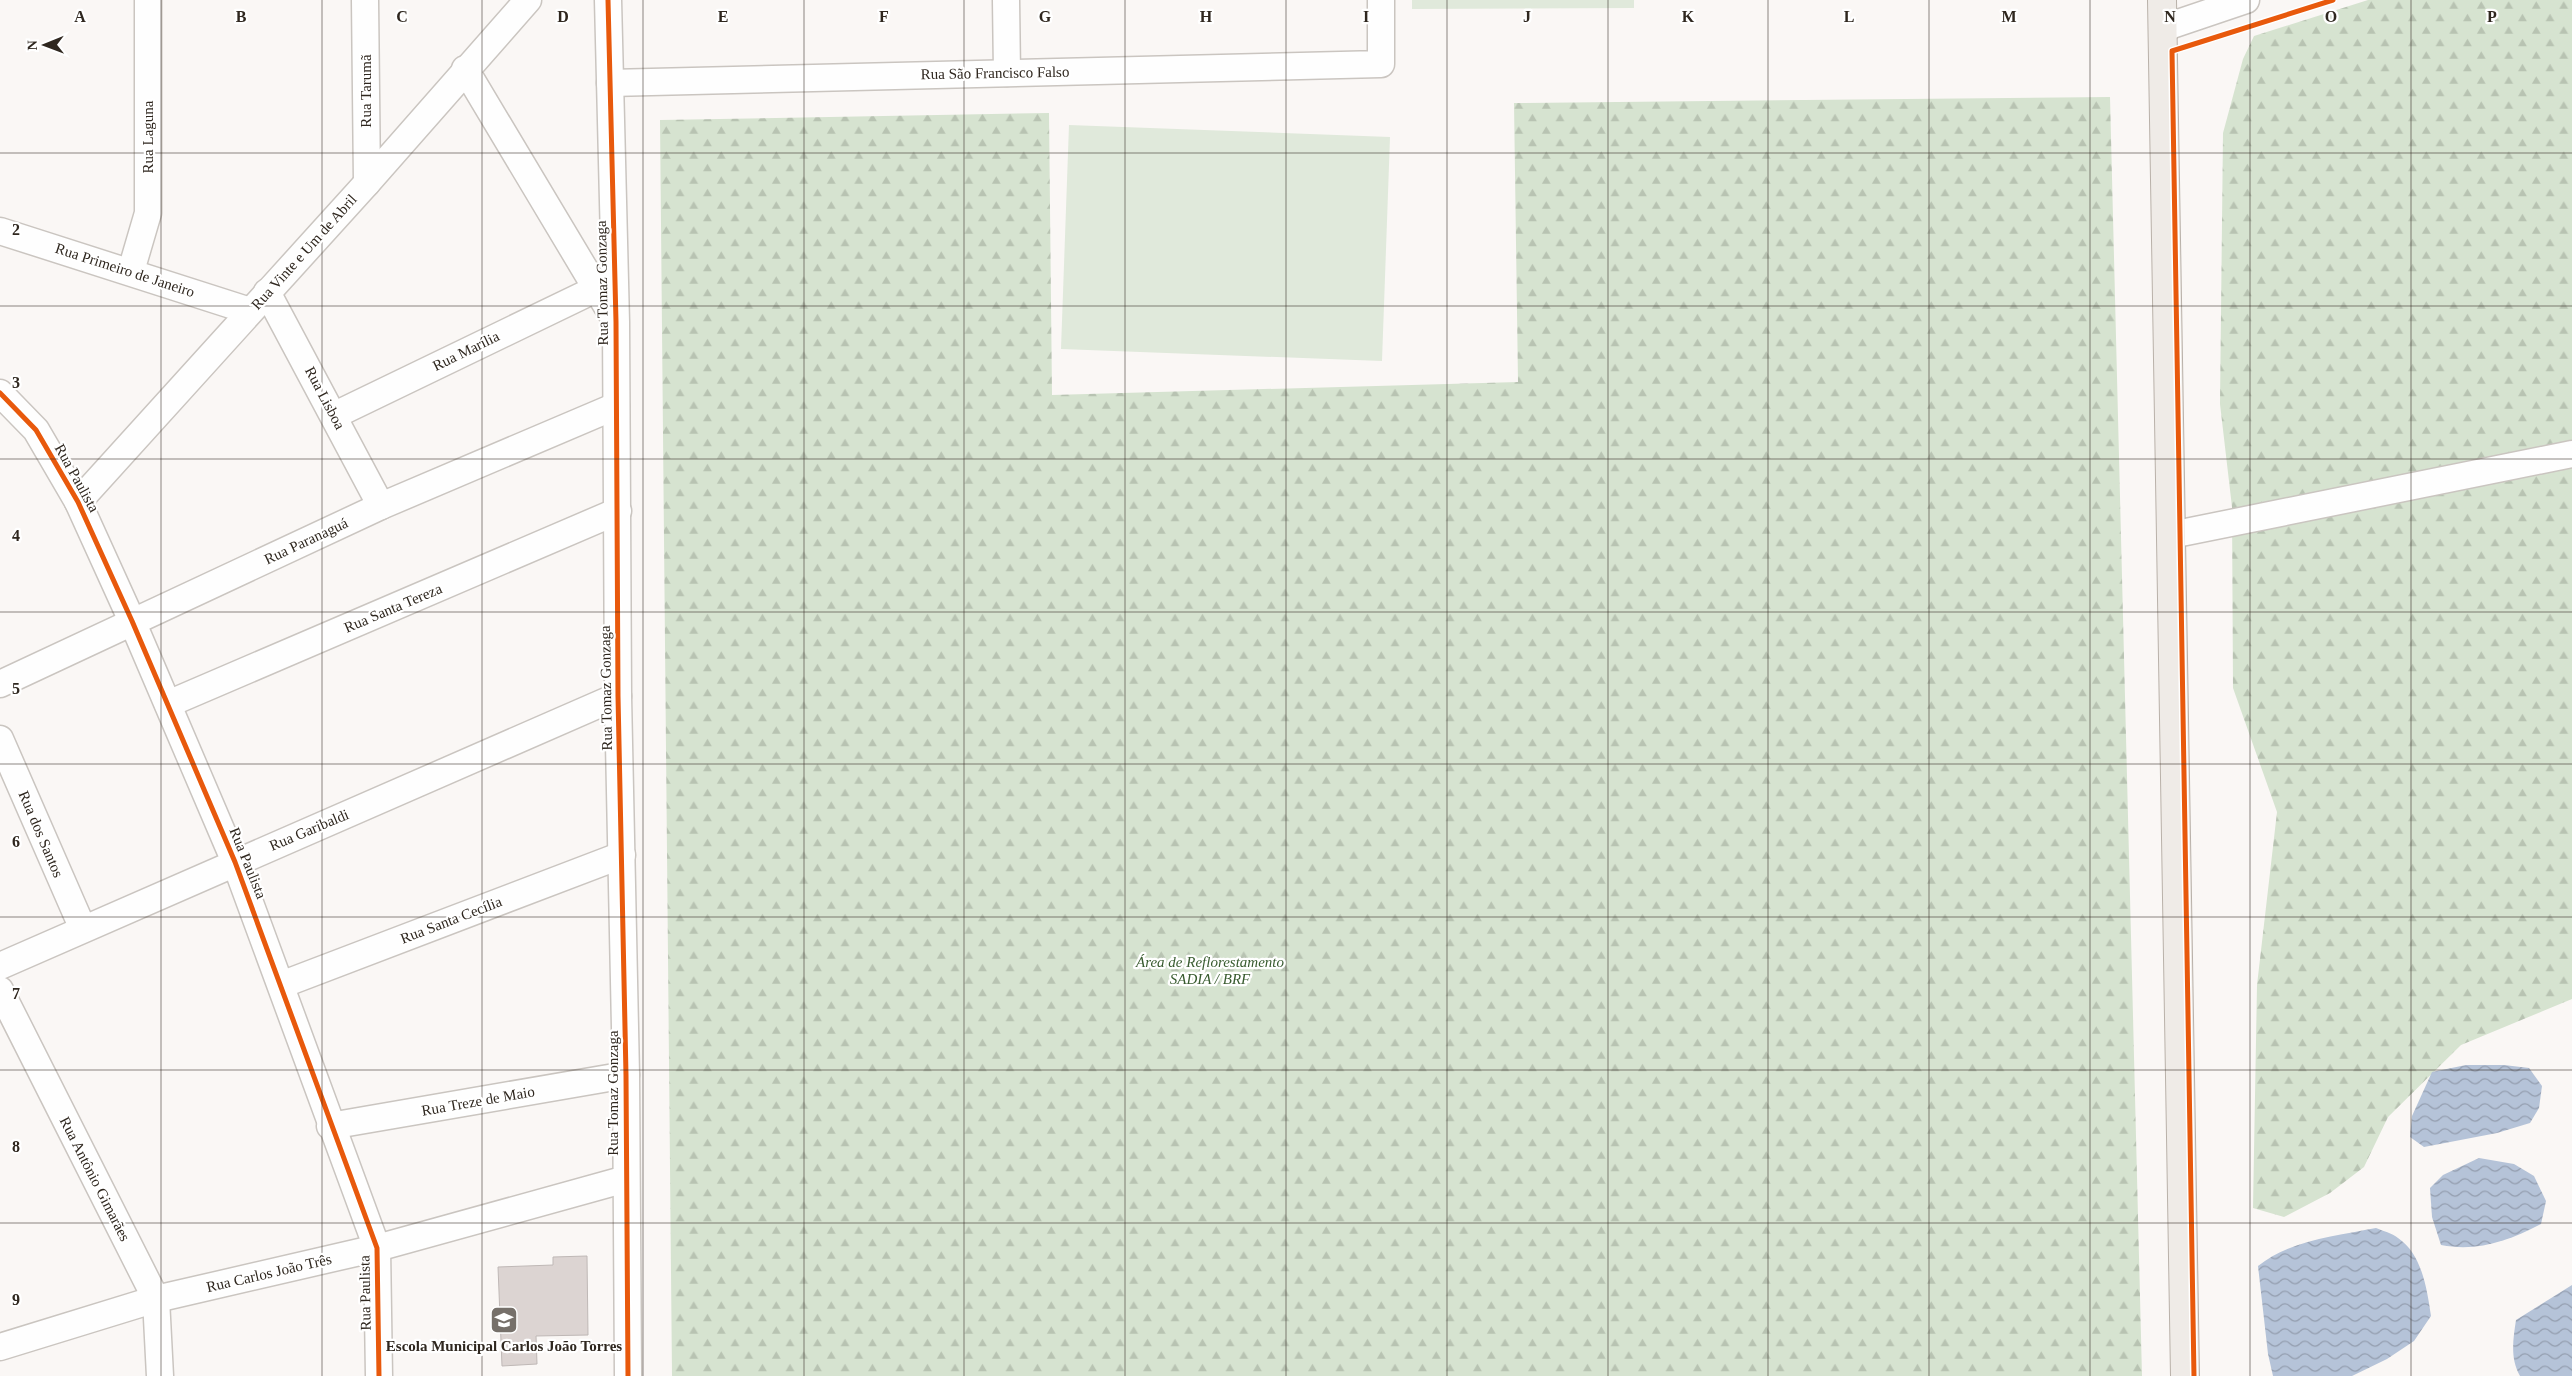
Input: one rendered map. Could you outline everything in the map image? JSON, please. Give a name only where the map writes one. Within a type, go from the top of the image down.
[{"type":"main road","points":[[2162,0],[2185,1376]]},
{"type":"street","name":"Rua Laguna","points":[[132,272],[148,213],[148,0]]},
{"type":"street","name":"Rua Tarumã","points":[[366,0],[367,183]]},
{"type":"street","name":"Rua Vinte e Um de Abril","points":[[78,502],[258,301],[367,183],[465,69],[528,0]]},
{"type":"street","name":"Rua Tomaz Gonzaga","points":[[608,0],[616,322],[618,696],[626,1076],[628,1376]]},
{"type":"street","points":[[1006,0],[1007,73]]},
{"type":"street","name":"Rua São Francisco Falso","points":[[610,83],[1381,64],[1381,0]]},
{"type":"street","points":[[2163,31],[2172,24],[2246,0]]},
{"type":"street","points":[[465,69],[598,288],[616,322]]},
{"type":"street","name":"Rua Primeiro de Janeiro","points":[[0,231],[132,272],[258,301]]},
{"type":"street","name":"Rua Marília","points":[[335,415],[598,288]]},
{"type":"street","name":"Rua Lisboa","points":[[258,301],[335,415],[381,506]]},
{"type":"street","name":"Rua Paulista","points":[[0,393],[36,430],[78,502],[132,621],[235,862],[281,985],[330,1126],[378,1248],[379,1376]]},
{"type":"street","name":"Rua Paranaguá","points":[[0,684],[381,506],[616,406]]},
{"type":"street","points":[[2172,535],[2572,454]]},
{"type":"street","name":"Rua Santa Tereza","points":[[168,704],[618,511]]},
{"type":"street","name":"Rua Garibaldi","points":[[0,966],[618,696]]},
{"type":"street","name":"Rua dos Santos","points":[[0,739],[82,929]]},
{"type":"street","name":"Rua Santa Cecília","points":[[281,985],[622,855]]},
{"type":"street","name":"Rua Antônio Gimarães","points":[[0,990],[156,1299],[160,1376]]},
{"type":"street","name":"Rua Treze de Maio","points":[[330,1126],[626,1076]]},
{"type":"street","name":"Rua Carlos João Três","points":[[0,1347],[156,1299],[378,1248],[626,1179]]},
{"type":"green space","points":[[2368,0],[2572,0],[2572,999],[2461,1045],[2388,1117],[2364,1167],[2330,1193],[2284,1217],[2253,1208],[2257,985],[2277,812],[2233,688],[2232,507],[2220,404],[2223,133],[2243,59],[2254,36]]},
{"type":"green space","name":"Área de Reflorestamento SADIA / BRF","points":[[2110,97],[2142,1376],[672,1376],[660,120],[1049,113],[1052,395],[1518,382],[1514,103]]},
{"type":"shaded area","points":[[1412,0],[1634,0],[1634,8],[1412,9]]},
{"type":"shaded area","points":[[1069,125],[1390,137],[1382,361],[1061,349]]},
{"type":"water","points":[[2466,1065],[2504,1065],[2529,1068],[2542,1086],[2539,1108],[2530,1123],[2497,1133],[2424,1147],[2410,1137],[2412,1116],[2432,1072]]},
{"type":"water","points":[[2479,1158],[2514,1164],[2534,1176],[2546,1201],[2541,1224],[2492,1244],[2467,1247],[2441,1245],[2432,1217],[2430,1188],[2443,1175]]},
{"type":"water","points":[[2376,1228],[2393,1235],[2406,1245],[2413,1253],[2422,1273],[2431,1316],[2414,1341],[2387,1359],[2352,1376],[2273,1376],[2268,1354],[2258,1266],[2284,1250],[2314,1240]]},
{"type":"water","points":[[2572,1285],[2572,1376],[2520,1376],[2515,1362],[2513,1342],[2516,1320]]},
{"type":"building","points":[[587,1256],[588,1335],[536,1336],[537,1364],[502,1366],[498,1267],[553,1265],[553,1257]]},
{"type":"cycle path","points":[[608,0],[616,322],[618,696],[626,1075],[628,1376]]},
{"type":"cycle path","points":[[2194,1376],[2172,51],[2333,0]]},
{"type":"cycle path","points":[[0,393],[36,430],[78,502],[132,621],[235,862],[377,1248],[379,1376]]},
{"type":"place","name":"Escola Municipal Carlos João Torres","points":[[504,1320]]}]
